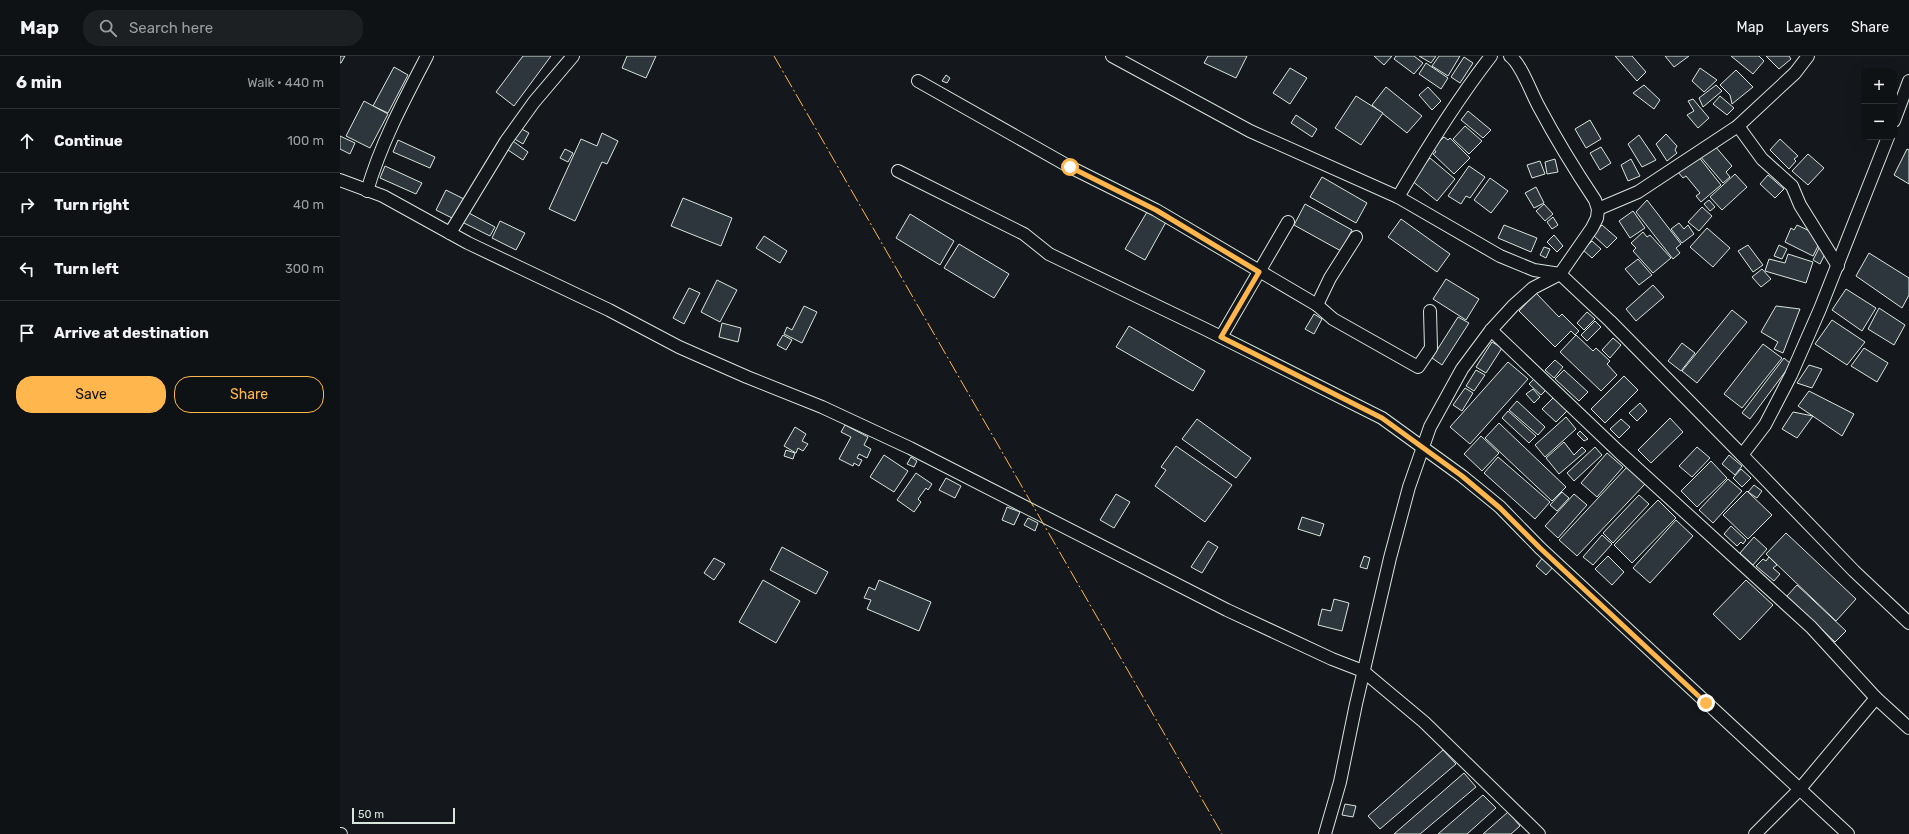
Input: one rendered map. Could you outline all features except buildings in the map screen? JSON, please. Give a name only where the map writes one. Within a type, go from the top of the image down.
[{"type":"street","points":[[366,191],[390,128],[427,56]]},
{"type":"street","points":[[450,233],[506,141],[534,102],[573,56]]},
{"type":"street","points":[[1112,56],[1250,131],[1398,197],[1500,256],[1534,270],[1560,274],[1610,321],[1854,571],[1909,623]]},
{"type":"street","points":[[1398,197],[1428,146],[1469,84],[1491,56]]},
{"type":"street","points":[[1325,834],[1340,782],[1363,671],[1390,558],[1409,487],[1430,427],[1462,369],[1491,330],[1513,306],[1533,288],[1560,274],[1592,228],[1597,218],[1598,209],[1595,200],[1562,148],[1523,75],[1510,56]]},
{"type":"street","points":[[1598,209],[1638,192],[1738,126],[1795,73],[1808,56]]},
{"type":"street","points":[[918,81],[1070,167],[1156,210],[1317,305],[1333,319],[1418,367],[1431,348],[1430,311]]},
{"type":"street","points":[[1897,113],[1909,81]]},
{"type":"street","points":[[1738,126],[1762,159],[1792,186],[1800,205],[1838,266]]},
{"type":"street","points":[[1742,455],[1765,425],[1791,375],[1838,266],[1887,140]]},
{"type":"street","points":[[898,171],[1024,234],[1049,254],[1221,337],[1382,418],[1462,476],[1500,508],[1540,548],[1848,834]]},
{"type":"street","points":[[341,183],[394,202],[450,233],[609,310],[679,347],[747,377],[822,407],[910,448],[1227,610],[1332,659],[1363,671],[1424,722],[1539,834]]},
{"type":"street","points":[[1221,337],[1288,222]]},
{"type":"street","points":[[1317,305],[1330,278],[1356,237]]},
{"type":"street","points":[[1491,330],[1619,452],[1811,627],[1876,698],[1909,728]]},
{"type":"street","points":[[1754,834],[1799,790],[1876,698]]},
{"type":"power","points":[[774,56],[1222,834]]},
{"type":"route","points":[[1070,167],[1156,210],[1259,272],[1221,337],[1382,418],[1462,476],[1500,508],[1540,548],[1706,703]]}]
